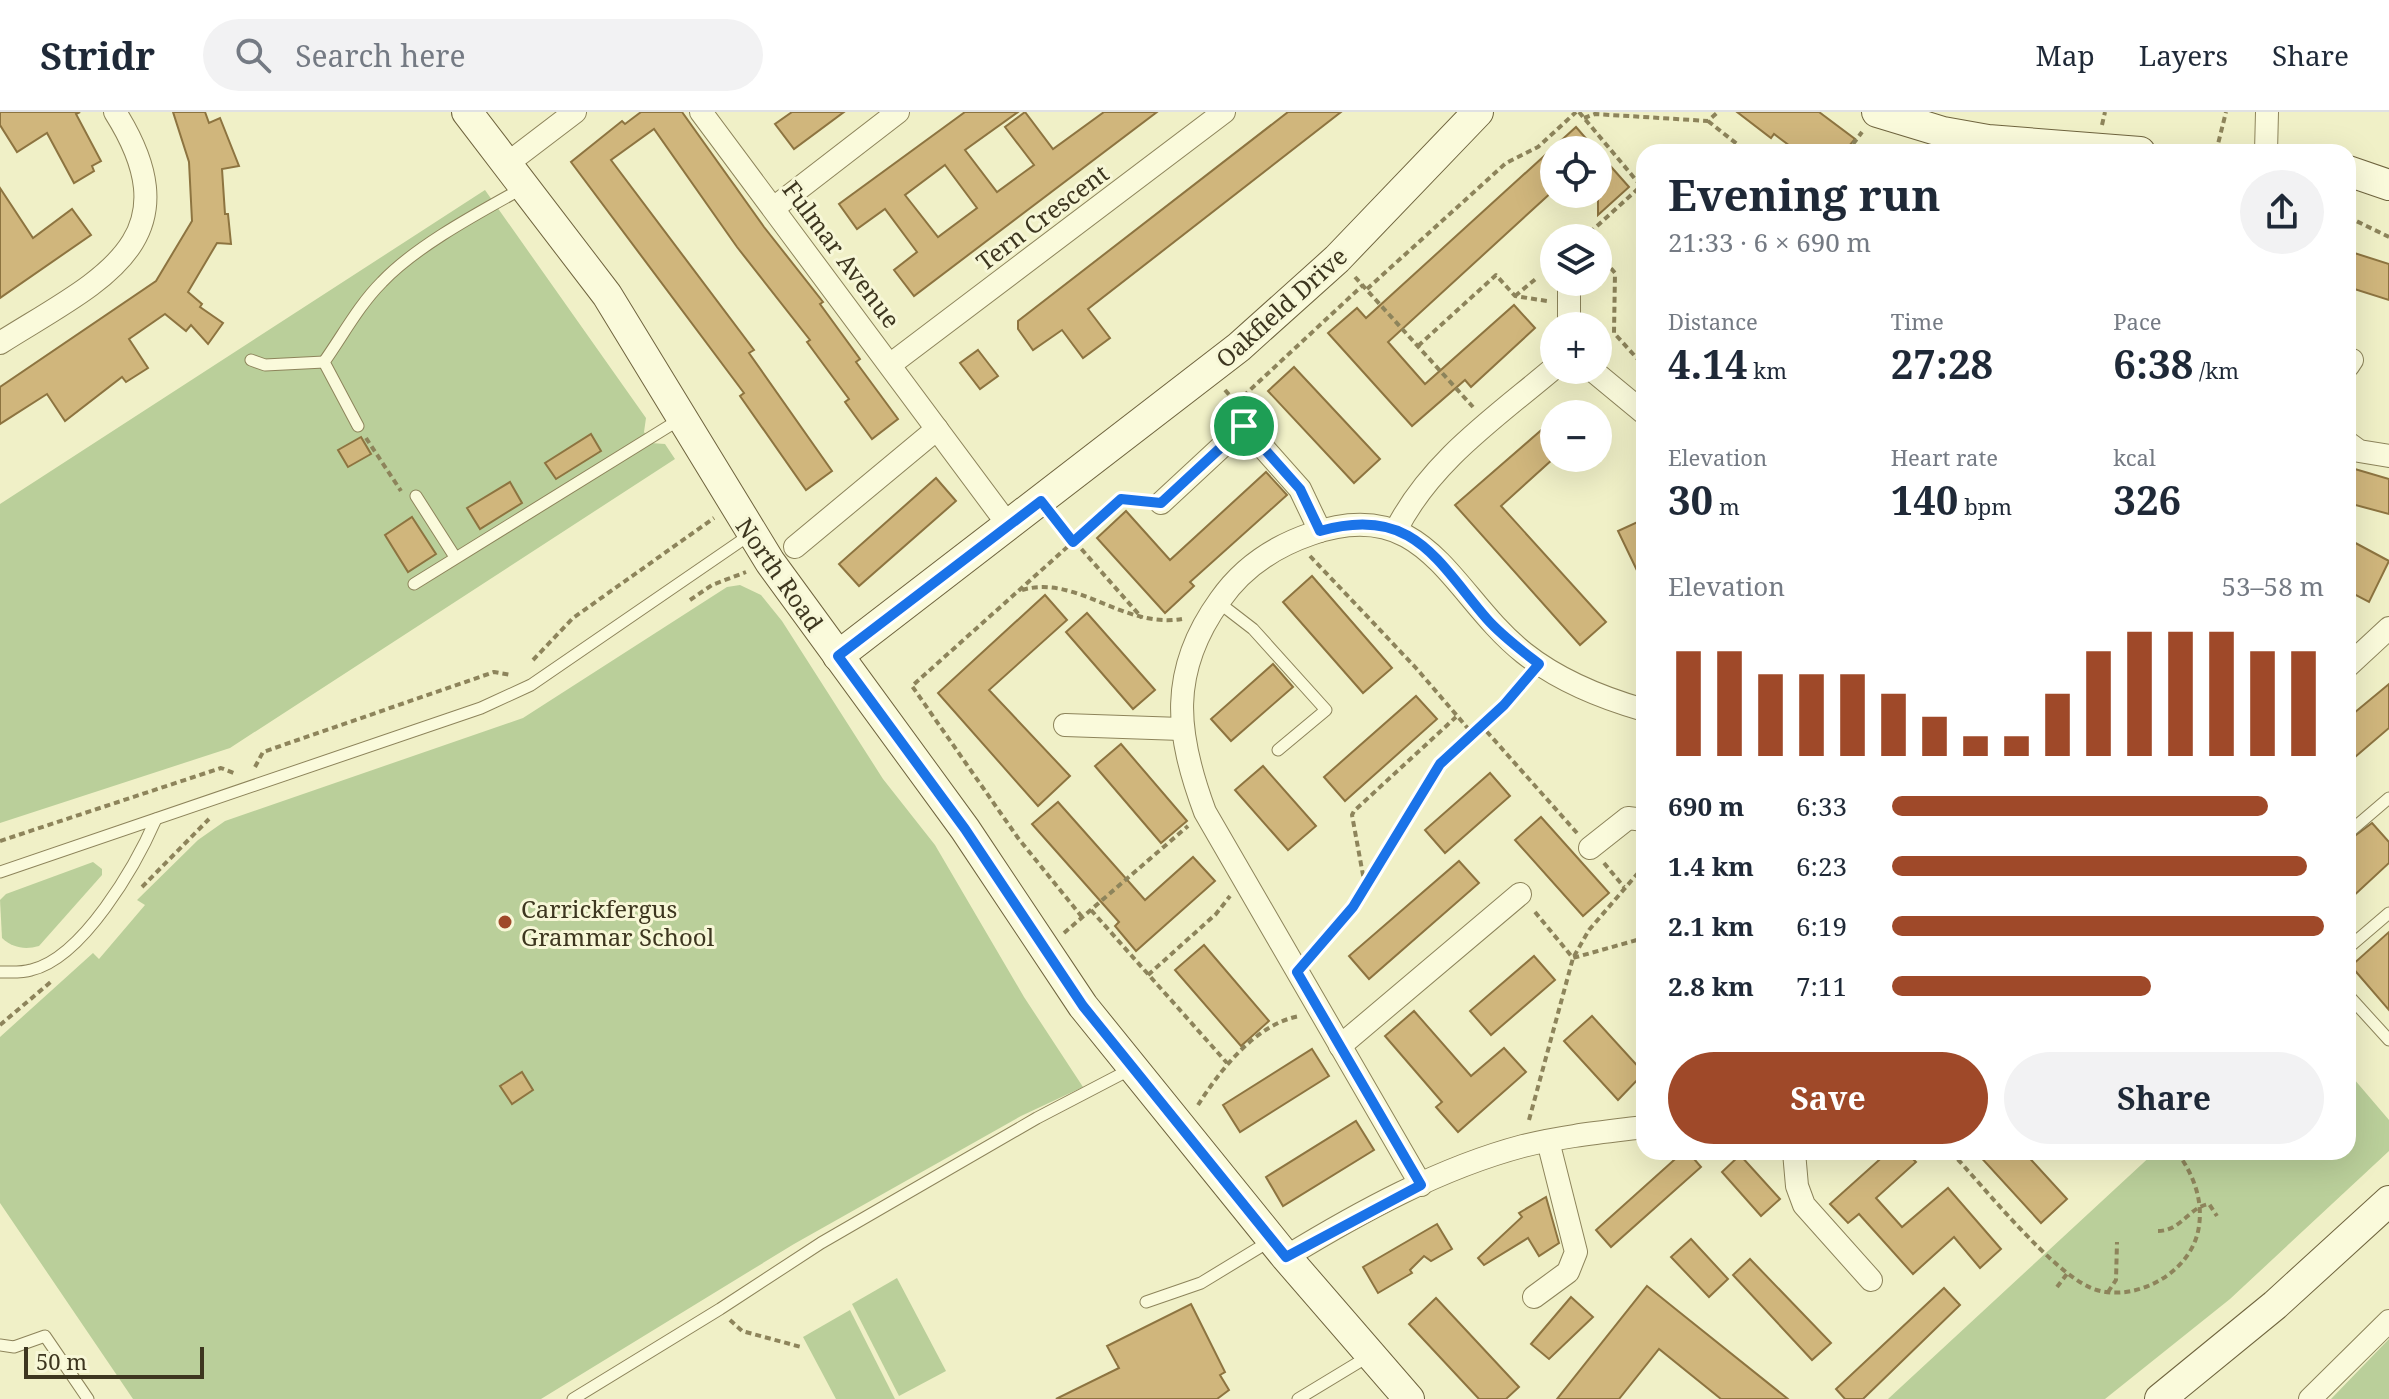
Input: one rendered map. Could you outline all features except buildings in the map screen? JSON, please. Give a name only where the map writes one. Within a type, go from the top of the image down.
[{"type":"street","points":[[0,343],[102,276],[137,238],[147,212],[146,185],[139,158],[115,112]]},
{"type":"street","name":"North Road","points":[[467,112],[607,295],[684,417],[752,534],[782,555],[838,656],[965,829],[1044,951],[1131,1069],[1409,1399]]},
{"type":"street","points":[[516,175],[575,112]]},
{"type":"street","name":"Fulmar Avenue","points":[[701,112],[775,207],[1009,526]]},
{"type":"street","points":[[775,207],[898,112]]},
{"type":"street","name":"Tern Crescent","points":[[891,364],[1224,112]]},
{"type":"street","name":"Oakfield Drive","points":[[838,656],[1239,347],[1337,259],[1478,112]]},
{"type":"street","points":[[1877,112],[1921,119],[1966,144]]},
{"type":"street","points":[[2266,144],[2267,112]]},
{"type":"street","points":[[2356,174],[2389,185]]},
{"type":"street","points":[[1396,530],[1430,476],[1540,380]]},
{"type":"street","points":[[1609,384],[1636,406]]},
{"type":"street","points":[[1161,503],[1244,426],[1300,489],[1320,531]]},
{"type":"street","points":[[782,555],[937,429]]},
{"type":"street","points":[[2356,449],[2389,456]]},
{"type":"street","points":[[1421,1185],[1205,812],[1185,755],[1181,729],[1187,665],[1214,608],[1255,562],[1295,540],[1320,531],[1358,524],[1396,530],[1434,554],[1495,627],[1539,664],[1587,690],[1636,707]]},
{"type":"street","points":[[2356,659],[2389,628]]},
{"type":"street","points":[[1065,725],[1181,729]]},
{"type":"street","points":[[1590,848],[1628,818],[1636,819]]},
{"type":"street","points":[[1340,1046],[1520,894]]},
{"type":"street","points":[[1279,1248],[1421,1185],[1523,1146],[1636,1128]]},
{"type":"street","points":[[1534,1297],[1568,1272],[1576,1252],[1548,1141]]},
{"type":"street","points":[[1795,1160],[1797,1186],[1806,1208],[1871,1280]]},
{"type":"street","points":[[2160,1399],[2275,1305],[2389,1201]]},
{"type":"street","points":[[2310,1399],[2389,1321]]},
{"type":"lane","points":[[324,362],[362,303],[384,279],[516,175]]},
{"type":"lane","points":[[251,360],[265,365],[324,362]]},
{"type":"lane","points":[[324,362],[358,426]]},
{"type":"lane","points":[[414,584],[684,417]]},
{"type":"lane","points":[[416,496],[455,557]]},
{"type":"lane","points":[[0,872],[481,708],[531,685],[752,534]]},
{"type":"lane","points":[[1214,608],[1253,629],[1326,710],[1278,750]]},
{"type":"lane","points":[[2356,826],[2389,798]]},
{"type":"lane","points":[[0,972],[33,970],[69,947],[106,908],[129,874],[156,819]]},
{"type":"lane","points":[[2356,941],[2389,913]]},
{"type":"lane","points":[[2356,1004],[2389,1040]]},
{"type":"lane","points":[[573,1399],[924,1182],[1131,1069]]},
{"type":"lane","points":[[1146,1302],[1201,1283],[1279,1248]]},
{"type":"lane","points":[[0,1345],[14,1347],[45,1336],[88,1399]]},
{"type":"lane","points":[[1298,1399],[1371,1355]]},
{"type":"path","points":[[1367,289],[1506,163],[1538,147],[1578,112],[1636,180]]},
{"type":"path","points":[[1708,121],[1718,112]]},
{"type":"path","points":[[2218,144],[2226,112]]},
{"type":"path","points":[[1584,118],[1595,114],[1708,121],[1737,144]]},
{"type":"path","points":[[1600,224],[1636,191]]},
{"type":"path","points":[[2356,221],[2389,237]]},
{"type":"path","points":[[1612,269],[1615,273],[1614,333],[1636,357]]},
{"type":"path","points":[[1418,346],[1496,275],[1515,296],[1569,304]]},
{"type":"path","points":[[1236,403],[1363,285],[1488,423]]},
{"type":"path","points":[[1230,396],[1236,403],[1244,426]]},
{"type":"path","points":[[358,426],[408,501],[416,496]]},
{"type":"path","points":[[1082,917],[1018,838],[912,686],[1121,499],[1161,503]]},
{"type":"path","points":[[1041,501],[1073,542],[1144,620]]},
{"type":"path","points":[[527,666],[573,618],[733,505]]},
{"type":"path","points":[[1295,540],[1416,668],[1471,732]]},
{"type":"path","points":[[688,602],[712,585],[782,555]]},
{"type":"path","points":[[1019,590],[1051,587],[1144,620],[1167,621],[1214,608]]},
{"type":"path","points":[[1297,972],[1353,907],[1421,789],[1471,732],[1504,705],[1539,664]]},
{"type":"path","points":[[0,841],[221,768],[236,775],[255,768],[263,752],[494,672],[518,676]]},
{"type":"path","points":[[1365,886],[1352,815],[1354,811],[1456,717]]},
{"type":"path","points":[[1480,724],[1624,887]]},
{"type":"path","points":[[1044,951],[1205,812]]},
{"type":"path","points":[[140,889],[209,819]]},
{"type":"path","points":[[1523,1146],[1573,958],[1589,930],[1636,874]]},
{"type":"path","points":[[1148,975],[1216,914],[1243,880]]},
{"type":"path","points":[[1520,894],[1573,958]]},
{"type":"path","points":[[1091,910],[1227,1063]]},
{"type":"path","points":[[1573,958],[1636,940]]},
{"type":"path","points":[[0,1025],[61,974]]},
{"type":"path","points":[[1182,1131],[1227,1063],[1284,1019],[1320,1012]]},
{"type":"path","points":[[1959,1160],[2067,1274],[2095,1289],[2129,1293],[2159,1281],[2180,1264],[2199,1228],[2197,1187],[2182,1160]]},
{"type":"path","points":[[2158,1231],[2169,1231],[2184,1222],[2199,1206],[2209,1204],[2217,1216]]},
{"type":"path","points":[[2108,1292],[2116,1280],[2117,1242]]},
{"type":"path","points":[[2057,1287],[2067,1274]]},
{"type":"path","points":[[2129,1293],[2131,1301]]},
{"type":"path","points":[[720,1309],[742,1331],[801,1347]]},
{"type":"green space","points":[[485,190],[646,418],[644,432],[651,443],[665,444],[675,459],[230,748],[0,823],[0,504]]},
{"type":"green space","name":"Carrickfergus Grammar School","points":[[740,585],[761,595],[782,621],[883,779],[935,845],[1024,997],[1083,1087],[1021,1116],[794,1244],[541,1399],[133,1399],[0,1203],[0,1037],[93,953],[99,959],[145,905],[137,900],[198,840],[225,821],[523,718],[727,587]]},
{"type":"green space","points":[[93,862],[102,869],[102,875],[39,946],[19,947],[2,938],[0,900],[6,894]]},
{"type":"green space","points":[[2356,1081],[2389,1120],[2389,1151],[2230,1299],[2105,1399],[1888,1399],[2146,1160],[2356,1160]]},
{"type":"green space","points":[[897,1278],[946,1371],[899,1396],[852,1304]]},
{"type":"green space","points":[[850,1310],[895,1399],[836,1399],[803,1337]]},
{"type":"green space","points":[[2389,1339],[2389,1399],[2331,1399]]},
{"type":"place","name":"Carrickfergus Grammar School","points":[[505,922]]},
{"type":"route","points":[[1244,426],[1300,489],[1310,504],[1320,531],[1367,524],[1409,536],[1434,554],[1457,578],[1485,617],[1539,664],[1504,705],[1471,732],[1440,764],[1421,789],[1384,860],[1353,907],[1297,972],[1421,1185],[1362,1213],[1286,1257],[1083,1006],[965,829],[838,656],[1041,501],[1073,542],[1121,499],[1161,503],[1244,426]]}]
